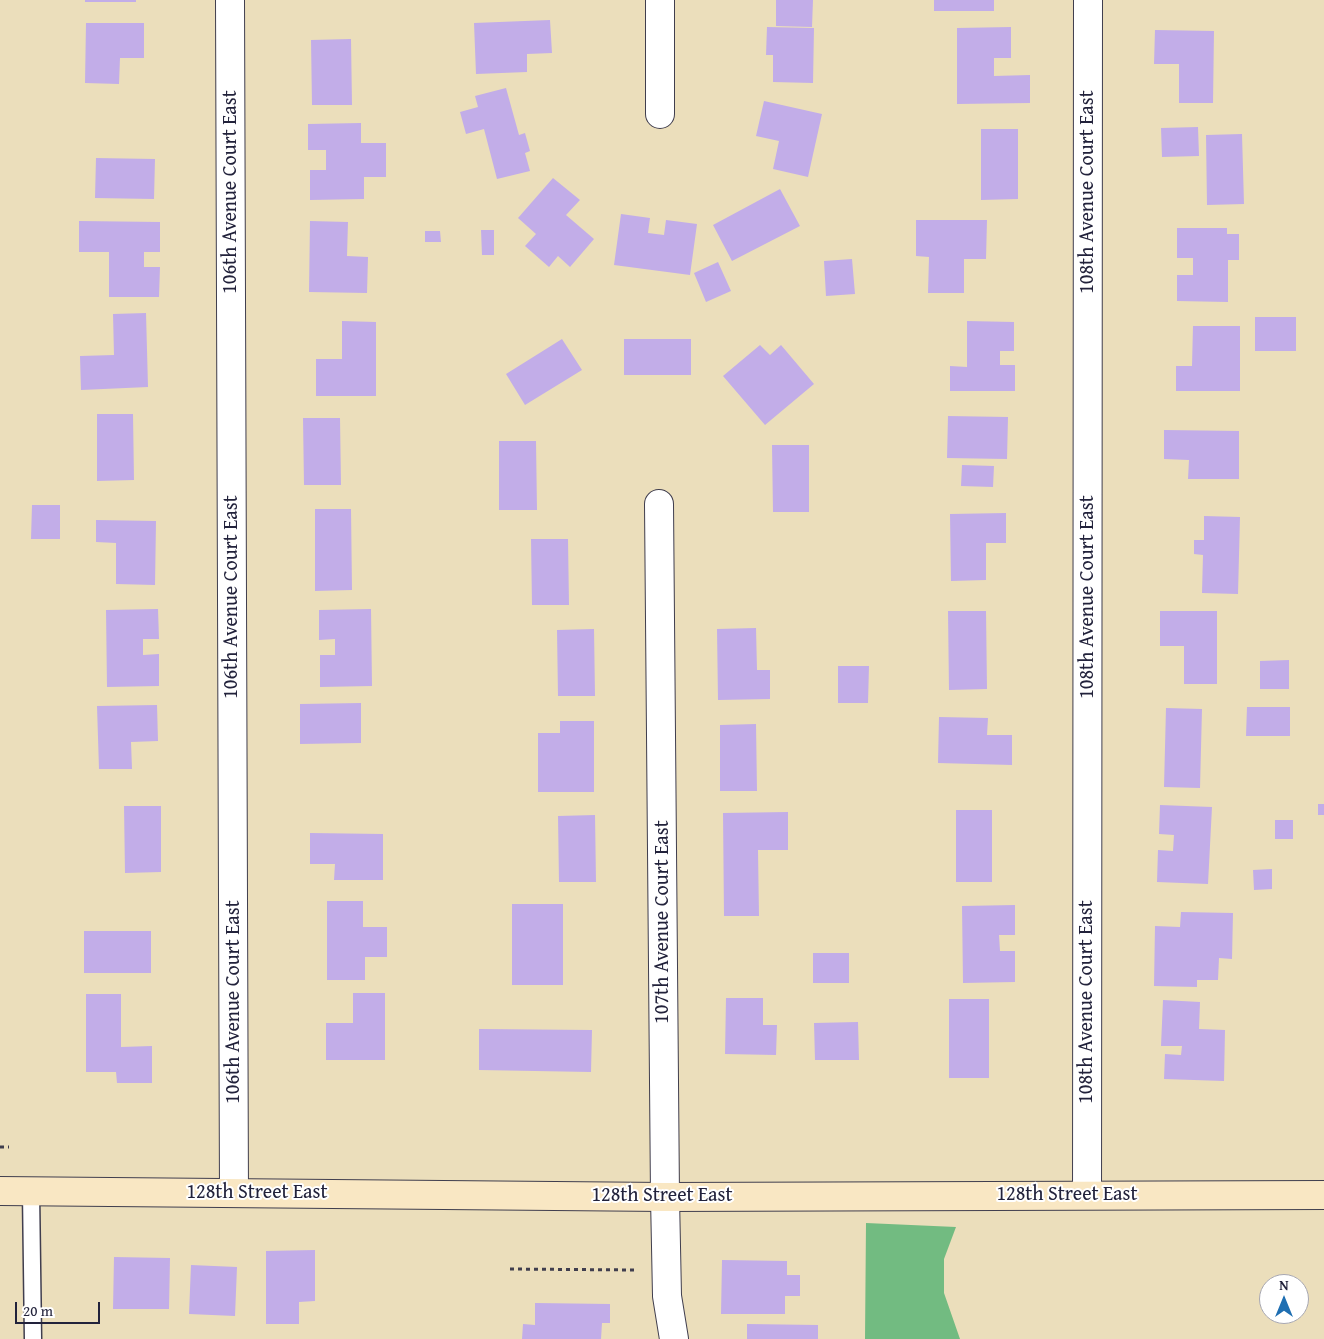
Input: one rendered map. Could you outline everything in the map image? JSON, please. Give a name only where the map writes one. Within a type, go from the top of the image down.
[{"type":"street","name":"106th Avenue Court East","points":[[230,0],[234,1193]]},
{"type":"street","points":[[660,0],[660,114]]},
{"type":"street","name":"108th Avenue Court East","points":[[1087,1194],[1088,0]]},
{"type":"street","name":"107th Avenue Court East","points":[[659,504],[666,1270],[667,1296],[674,1339]]},
{"type":"street","name":"128th Street East","points":[[0,1192],[665,1197],[1087,1194],[1324,1195]]},
{"type":"lane","points":[[31,1192],[33,1339]]},
{"type":"path","points":[[0,1147],[9,1147]]},
{"type":"path","points":[[510,1269],[666,1270]]},
{"type":"green space","points":[[866,1223],[956,1227],[944,1259],[944,1293],[960,1339],[865,1339]]},
{"type":"building","points":[[85,0],[136,0],[136,2],[85,2]]},
{"type":"building","points":[[776,0],[813,0],[812,27],[776,26]]},
{"type":"building","points":[[934,0],[994,0],[994,11],[934,11]]},
{"type":"building","points":[[550,20],[552,53],[527,54],[527,72],[476,74],[474,23]]},
{"type":"building","points":[[86,23],[144,23],[144,58],[120,58],[119,84],[85,83]]},
{"type":"building","points":[[767,27],[814,28],[813,83],[773,82],[773,55],[766,55]]},
{"type":"building","points":[[1011,27],[1011,58],[994,58],[994,76],[1030,75],[1030,103],[957,104],[957,28]]},
{"type":"building","points":[[1155,30],[1214,31],[1213,103],[1179,103],[1179,64],[1154,64]]},
{"type":"building","points":[[351,39],[352,105],[312,105],[311,40]]},
{"type":"building","points":[[506,88],[519,135],[525,133],[530,151],[525,153],[530,171],[497,179],[484,129],[466,134],[460,112],[478,107],[475,96]]},
{"type":"building","points":[[764,101],[822,114],[808,177],[773,169],[779,141],[756,136]]},
{"type":"building","points":[[361,123],[361,143],[386,143],[386,177],[364,177],[364,199],[310,200],[310,170],[326,170],[326,150],[308,150],[308,124]]},
{"type":"building","points":[[1198,127],[1199,156],[1162,157],[1161,128]]},
{"type":"building","points":[[981,129],[1018,129],[1018,199],[981,200]]},
{"type":"building","points":[[1242,134],[1244,204],[1207,205],[1206,135]]},
{"type":"building","points":[[96,158],[155,159],[154,199],[95,198]]},
{"type":"building","points":[[553,178],[580,200],[566,215],[594,239],[570,267],[558,256],[549,267],[525,246],[536,234],[518,218]]},
{"type":"building","points":[[780,189],[800,226],[732,261],[713,225]]},
{"type":"building","points":[[621,214],[650,218],[648,233],[664,235],[666,220],[697,224],[690,275],[614,265]]},
{"type":"building","points":[[916,220],[987,220],[986,259],[964,259],[964,293],[928,293],[929,257],[916,256]]},
{"type":"building","points":[[79,221],[160,222],[160,252],[144,252],[144,267],[160,267],[159,297],[109,297],[109,252],[79,252]]},
{"type":"building","points":[[310,221],[348,222],[347,256],[368,257],[367,293],[309,292]]},
{"type":"building","points":[[1177,228],[1227,228],[1227,234],[1239,234],[1239,260],[1228,260],[1228,302],[1177,301],[1177,275],[1193,275],[1193,258],[1177,258]]},
{"type":"building","points":[[481,230],[494,230],[494,255],[482,255]]},
{"type":"building","points":[[425,231],[440,231],[441,242],[425,242]]},
{"type":"building","points":[[852,259],[855,294],[826,296],[824,261]]},
{"type":"building","points":[[718,262],[731,291],[706,302],[694,273]]},
{"type":"building","points":[[146,313],[148,387],[81,390],[80,356],[114,355],[113,314]]},
{"type":"building","points":[[1255,317],[1296,317],[1296,351],[1255,351]]},
{"type":"building","points":[[342,321],[376,322],[376,396],[316,396],[316,359],[342,359]]},
{"type":"building","points":[[967,321],[1014,322],[1014,351],[1000,351],[1000,365],[1015,365],[1015,391],[950,391],[950,366],[967,367]]},
{"type":"building","points":[[1193,326],[1240,326],[1240,391],[1176,391],[1176,366],[1192,366]]},
{"type":"building","points":[[562,339],[582,370],[525,405],[506,374]]},
{"type":"building","points":[[624,339],[691,339],[691,375],[624,375]]},
{"type":"building","points":[[760,345],[770,355],[781,345],[814,384],[765,425],[723,376]]},
{"type":"building","points":[[97,414],[133,414],[134,480],[97,481]]},
{"type":"building","points":[[948,416],[1008,417],[1007,459],[947,458]]},
{"type":"building","points":[[303,418],[340,418],[341,485],[304,485]]},
{"type":"building","points":[[1164,430],[1239,431],[1239,479],[1188,479],[1189,460],[1164,459]]},
{"type":"building","points":[[499,441],[536,441],[537,510],[499,510]]},
{"type":"building","points":[[772,445],[809,445],[809,512],[773,512]]},
{"type":"building","points":[[962,465],[994,466],[993,487],[961,486]]},
{"type":"building","points":[[32,505],[60,505],[60,539],[31,539]]},
{"type":"building","points":[[315,509],[351,509],[352,590],[315,591]]},
{"type":"building","points":[[1006,513],[1006,543],[986,543],[986,580],[951,581],[950,514]]},
{"type":"building","points":[[1204,516],[1240,517],[1238,594],[1202,593],[1203,555],[1194,554],[1194,540],[1204,540]]},
{"type":"building","points":[[96,520],[156,521],[155,585],[116,584],[116,543],[96,542]]},
{"type":"building","points":[[531,539],[568,539],[569,605],[532,605]]},
{"type":"building","points":[[158,609],[159,639],[143,639],[143,655],[159,654],[159,686],[107,687],[106,610]]},
{"type":"building","points":[[371,609],[372,686],[320,687],[320,655],[335,655],[335,639],[319,640],[319,610]]},
{"type":"building","points":[[948,611],[986,611],[987,689],[949,690]]},
{"type":"building","points":[[1160,611],[1217,611],[1217,684],[1184,684],[1184,646],[1160,646]]},
{"type":"building","points":[[756,628],[757,670],[770,670],[770,699],[718,700],[717,629]]},
{"type":"building","points":[[594,629],[595,696],[558,696],[557,630]]},
{"type":"building","points":[[1289,660],[1289,689],[1260,689],[1260,661]]},
{"type":"building","points":[[838,666],[869,666],[868,703],[838,703]]},
{"type":"building","points":[[361,703],[361,743],[300,744],[300,704]]},
{"type":"building","points":[[157,705],[158,741],[131,742],[132,769],[99,769],[97,706]]},
{"type":"building","points":[[1247,707],[1290,707],[1290,736],[1246,736]]},
{"type":"building","points":[[1166,708],[1202,709],[1200,788],[1164,787]]},
{"type":"building","points":[[939,717],[988,718],[987,735],[1012,735],[1012,765],[938,763]]},
{"type":"building","points":[[560,721],[594,721],[594,792],[538,792],[538,733],[560,733]]},
{"type":"building","points":[[756,724],[757,791],[720,791],[720,725]]},
{"type":"building","points":[[1318,804],[1324,804],[1324,815],[1318,815]]},
{"type":"building","points":[[1160,805],[1212,807],[1208,884],[1157,882],[1158,850],[1173,851],[1174,835],[1159,834]]},
{"type":"building","points":[[124,806],[161,806],[161,872],[125,873]]},
{"type":"building","points":[[956,810],[992,810],[992,882],[956,882]]},
{"type":"building","points":[[788,812],[788,850],[758,850],[759,916],[724,916],[723,813]]},
{"type":"building","points":[[595,815],[596,882],[559,882],[558,816]]},
{"type":"building","points":[[1275,820],[1293,820],[1293,839],[1275,839]]},
{"type":"building","points":[[310,833],[383,834],[383,880],[334,880],[335,864],[310,864]]},
{"type":"building","points":[[1272,869],[1272,889],[1254,890],[1253,870]]},
{"type":"building","points":[[327,901],[363,901],[363,927],[387,927],[387,957],[365,957],[365,980],[327,980]]},
{"type":"building","points":[[512,904],[563,904],[563,985],[512,985]]},
{"type":"building","points":[[1015,905],[1015,935],[999,935],[1000,951],[1015,951],[1015,982],[963,983],[962,906]]},
{"type":"building","points":[[1181,912],[1233,913],[1232,959],[1219,958],[1218,980],[1197,980],[1197,987],[1154,986],[1155,926],[1180,927]]},
{"type":"building","points":[[84,931],[151,931],[151,973],[84,973]]},
{"type":"building","points":[[813,953],[849,953],[849,983],[813,983]]},
{"type":"building","points":[[353,993],[385,993],[385,1060],[326,1060],[326,1023],[353,1023]]},
{"type":"building","points":[[86,994],[121,994],[121,1047],[152,1046],[152,1083],[117,1083],[116,1072],[86,1072]]},
{"type":"building","points":[[726,998],[763,998],[763,1025],[777,1025],[776,1055],[725,1054]]},
{"type":"building","points":[[949,999],[989,999],[989,1078],[949,1078]]},
{"type":"building","points":[[1163,1000],[1200,1002],[1199,1029],[1225,1030],[1224,1081],[1164,1079],[1165,1054],[1181,1055],[1182,1046],[1161,1046]]},
{"type":"building","points":[[858,1022],[859,1060],[815,1060],[814,1023]]},
{"type":"building","points":[[479,1029],[592,1030],[591,1072],[479,1070]]},
{"type":"building","points":[[315,1250],[315,1301],[299,1302],[299,1324],[266,1324],[266,1251]]},
{"type":"building","points":[[114,1257],[170,1258],[169,1309],[113,1309]]},
{"type":"building","points":[[722,1260],[787,1261],[787,1275],[800,1275],[800,1296],[785,1296],[785,1314],[721,1314]]},
{"type":"building","points":[[191,1265],[237,1267],[235,1316],[189,1314]]},
{"type":"building","points":[[535,1303],[610,1304],[610,1323],[602,1323],[601,1339],[522,1339],[523,1324],[535,1325]]},
{"type":"building","points":[[747,1324],[818,1325],[818,1339],[747,1339]]}]
